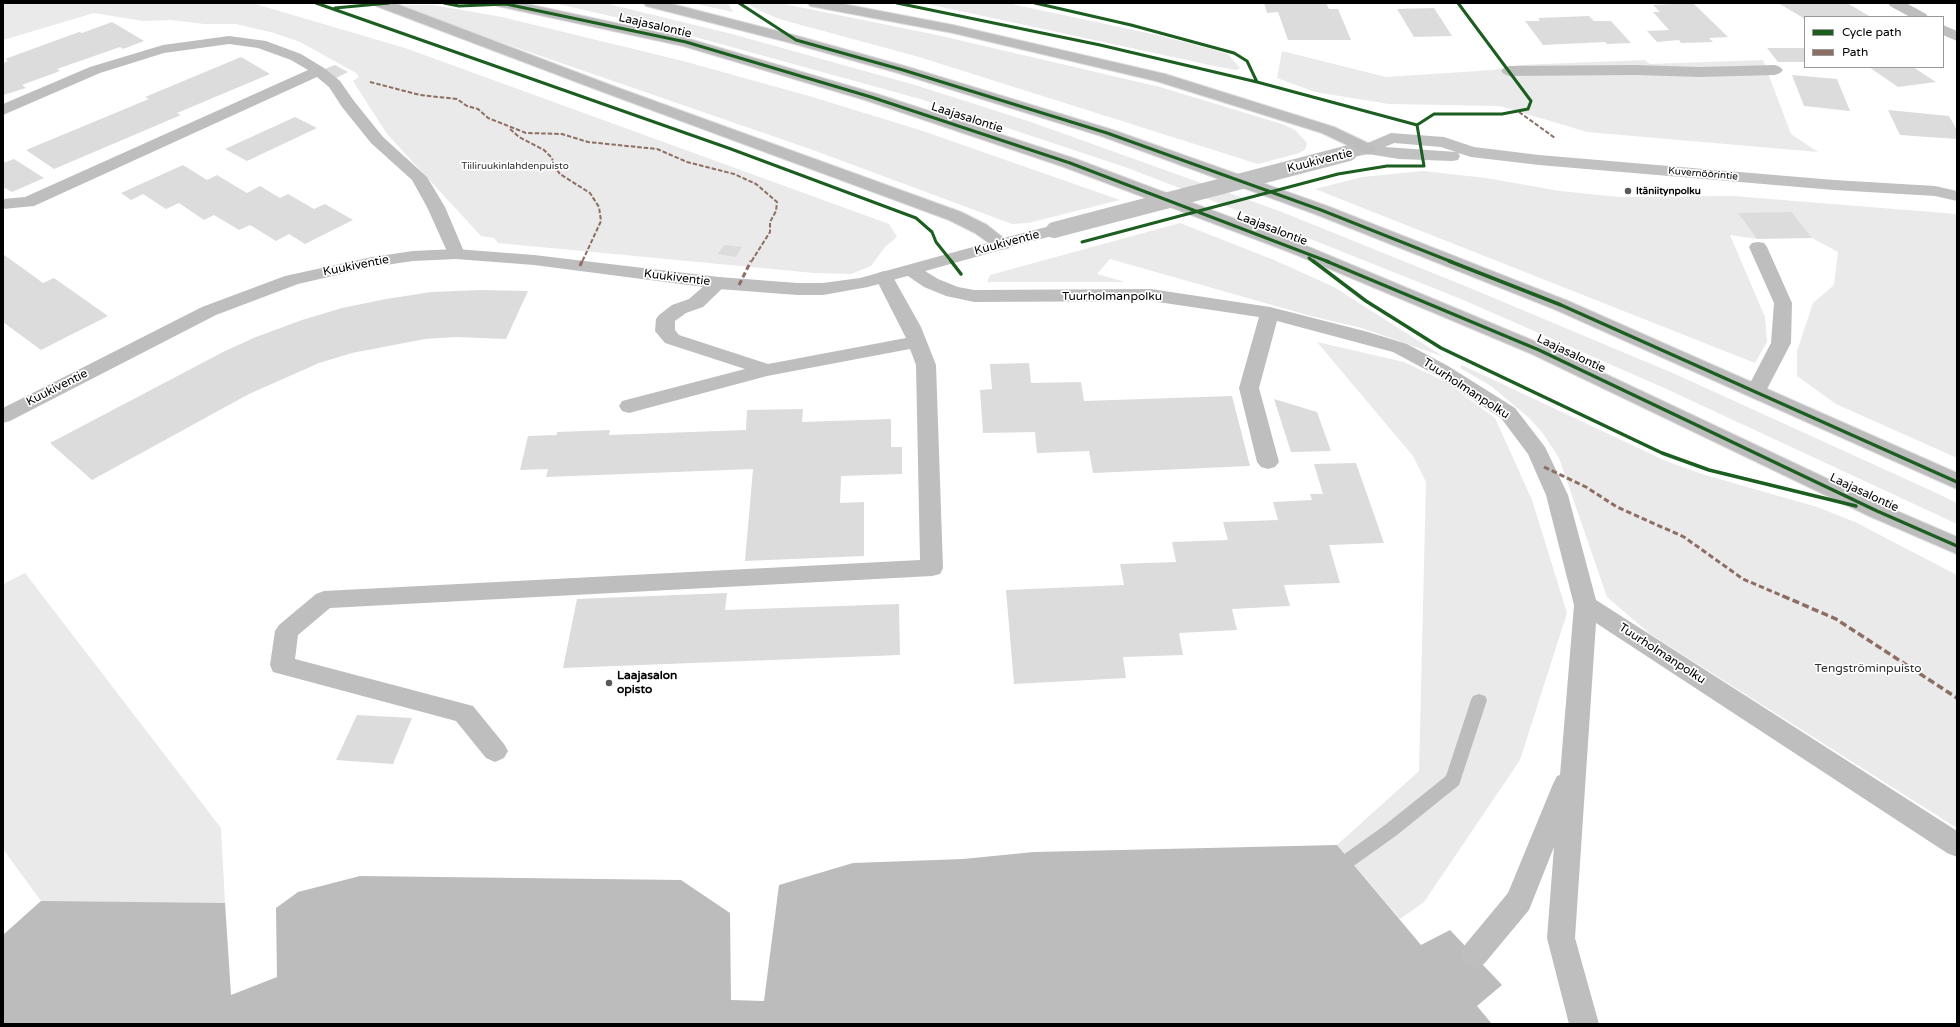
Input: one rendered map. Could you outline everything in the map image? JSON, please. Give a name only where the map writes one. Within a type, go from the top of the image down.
[{"type":"main road","points":[[381,3],[601,86],[956,216],[981,228],[1002,244]]},
{"type":"main road","name":"Laajasalontie","points":[[502,3],[686,42],[871,97],[1070,163],[1298,249],[1539,350],[1877,511],[1957,546]]},
{"type":"main road","name":"Laajasalontie","points":[[651,3],[895,67],[1107,133],[1343,218],[1561,305],[1957,482]]},
{"type":"main road","points":[[815,3],[954,29],[1160,77],[1328,130],[1368,149]]},
{"type":"main road","name":"Kuukiventie","points":[[1002,244],[1368,149]]},
{"type":"main road","name":"Kuvernöörintie","points":[[1368,149],[1399,154],[1447,157],[1471,152],[1834,185],[1935,191],[1957,196]]},
{"type":"main road","name":"Kuvernöörintie","points":[[1935,191],[1957,188]]},
{"type":"street","points":[[1895,3],[1919,16]]},
{"type":"street","points":[[1944,30],[1957,37]]},
{"type":"street","points":[[3,110],[95,70],[133,57],[191,44],[229,40],[261,44],[296,57],[319,71],[335,84],[348,104],[377,140],[418,177],[436,207],[456,254]]},
{"type":"street","points":[[1509,70],[1635,70],[1700,72],[1776,70]]},
{"type":"street","points":[[3,204],[28,202],[319,71]]},
{"type":"street","name":"Kuukiventie","points":[[3,416],[209,311],[243,297],[292,280],[336,269],[413,256],[456,254],[534,260],[719,283],[797,289],[823,289],[884,277],[1002,244]]},
{"type":"street","points":[[1756,391],[1781,343],[1783,303],[1758,247]]},
{"type":"street","name":"Tuurholmanpolku","points":[[911,270],[936,285],[953,292],[974,296],[1152,295],[1270,313],[1361,336],[1400,348],[1441,370],[1508,413],[1538,452],[1557,495],[1586,605],[1957,846]]},
{"type":"street","points":[[495,751],[464,713],[282,665],[287,631],[324,600],[932,568],[926,365],[911,327],[884,277]]},
{"type":"street","points":[[719,283],[696,304],[679,309],[666,319],[665,331],[672,339],[767,370]]},
{"type":"street","points":[[1268,462],[1249,388],[1270,313]]},
{"type":"street","points":[[629,406],[767,370],[917,342]]},
{"type":"street","points":[[1584,1024],[1561,938],[1586,605]]},
{"type":"street","points":[[1474,956],[1520,901],[1574,766]]},
{"type":"green space","name":"Tiiliruukinlahdenpuisto","points":[[3,3],[252,3],[405,48],[889,224],[897,237],[885,247],[871,266],[851,274],[814,273],[498,243],[494,238],[481,236],[387,134],[353,81],[359,77],[356,73],[300,42],[274,33],[236,24],[204,24],[171,20],[143,21],[94,13],[3,40]]},
{"type":"green space","points":[[553,3],[604,3],[732,34],[915,85],[1031,122],[1282,212],[1470,288],[1675,374],[1932,491],[1957,503],[1957,524],[1662,387],[1461,299],[1125,167],[920,99],[659,27]]},
{"type":"green space","points":[[692,3],[728,3],[733,12]]},
{"type":"green space","points":[[747,3],[779,3],[937,35],[1160,87],[1282,124],[1295,130],[1307,143],[1305,150],[1296,154],[1258,164],[919,57],[779,19],[752,7]]},
{"type":"green space","points":[[923,3],[1007,3],[1157,35],[1204,47],[1228,54],[1240,68],[1236,70],[1219,67]]},
{"type":"green space","points":[[400,5],[433,5],[502,17],[683,61],[809,96],[920,130],[1120,200],[1028,223],[1012,224],[813,150],[419,14]]},
{"type":"green space","points":[[1282,51],[1386,77],[1493,70],[1519,65],[1645,60],[1650,64],[1763,60],[1791,134],[1818,152],[1587,132],[1500,106],[1389,104],[1315,92],[1277,78]]},
{"type":"green space","points":[[1423,171],[1486,178],[1560,191],[1619,197],[1733,196],[1957,214],[1957,458],[1836,404],[1797,376],[1797,351],[1813,303],[1834,285],[1838,252],[1812,238],[1792,212],[1739,214],[1757,239],[1730,235],[1765,317],[1767,342],[1755,363],[1315,189],[1362,177]]},
{"type":"green space","points":[[1180,223],[1274,260],[1334,287],[1444,357],[1362,328],[1311,316],[1110,259],[1097,274],[1125,282],[987,282],[990,275]]},
{"type":"green space","points":[[1317,342],[1404,362],[1446,382],[1495,418],[1532,500],[1567,613],[1520,760],[1424,902],[1400,919],[1337,845],[1419,771],[1426,482],[1413,456]]},
{"type":"green space","name":"Tengströminpuisto","points":[[1462,365],[1666,461],[1702,474],[1817,507],[1855,522],[1957,575],[1957,828],[1650,634],[1607,597],[1559,458],[1542,432],[1528,417],[1491,386],[1460,368]]},
{"type":"green space","points":[[25,573],[221,828],[225,903],[154,934],[3,935],[41,901],[3,849],[3,584]]},
{"type":"shaded area","points":[[1337,845],[1421,945],[1450,930],[1502,985],[1477,1006],[1492,1024],[3,1024],[3,935],[41,901],[225,903],[231,995],[277,977],[276,908],[298,892],[360,876],[681,880],[730,913],[731,1000],[764,1001],[779,885],[853,863],[963,859],[1034,852]]},
{"type":"building","points":[[1264,3],[1326,3],[1329,9],[1338,9],[1351,40],[1288,40],[1278,12],[1267,13]]},
{"type":"building","points":[[1693,3],[1728,37],[1709,38],[1713,42],[1681,43],[1679,40],[1657,42],[1647,31],[1669,30],[1653,12],[1660,12],[1653,5]]},
{"type":"building","points":[[1778,3],[1847,3],[1869,16],[1804,16],[1804,18]]},
{"type":"building","points":[[1434,8],[1452,36],[1414,37],[1397,9]]},
{"type":"building","points":[[1589,16],[1594,21],[1611,21],[1631,43],[1607,44],[1605,42],[1543,45],[1525,21],[1540,21],[1538,18]]},
{"type":"building","points":[[112,22],[144,41],[123,49],[120,47],[57,69],[60,71],[22,85],[26,88],[3,95],[3,63],[8,61],[5,59],[79,32],[82,33]]},
{"type":"building","points":[[1767,48],[1804,48],[1804,62],[1778,62]]},
{"type":"building","points":[[241,57],[270,74],[177,113],[181,115],[54,169],[26,150],[149,99],[145,97]]},
{"type":"building","points":[[335,65],[348,72],[336,78],[322,70]]},
{"type":"building","points":[[1870,68],[1915,68],[1936,82],[1898,87]]},
{"type":"building","points":[[1792,75],[1837,79],[1850,111],[1804,106]]},
{"type":"building","points":[[1888,110],[1949,116],[1957,130],[1957,139],[1900,135]]},
{"type":"building","points":[[295,117],[317,128],[247,161],[225,149]]},
{"type":"building","points":[[14,159],[44,178],[12,192],[3,187],[3,163]]},
{"type":"building","points":[[183,165],[207,180],[217,175],[247,193],[260,186],[280,198],[288,194],[314,209],[325,204],[353,220],[305,244],[289,234],[276,241],[250,225],[239,230],[214,215],[204,220],[179,203],[166,209],[143,194],[131,200],[121,193]]},
{"type":"building","points":[[1792,212],[1812,238],[1757,239],[1738,213]]},
{"type":"building","points":[[724,245],[742,247],[736,257],[718,254]]},
{"type":"building","points":[[3,254],[43,283],[54,278],[108,316],[41,350],[3,322]]},
{"type":"building","points":[[481,290],[528,291],[506,339],[456,337],[425,339],[352,353],[319,363],[249,394],[92,480],[50,443],[225,351],[256,337],[302,320],[342,308],[386,299],[431,292]]},
{"type":"building","points":[[1029,363],[1031,383],[1081,382],[1084,401],[1232,396],[1250,466],[1093,473],[1089,451],[1037,453],[1035,432],[983,433],[980,390],[992,389],[990,364]]},
{"type":"building","points":[[1274,399],[1317,412],[1331,451],[1291,452]]},
{"type":"building","points":[[803,409],[802,422],[891,419],[891,447],[902,447],[902,474],[841,476],[840,503],[864,502],[864,556],[745,561],[753,469],[546,477],[548,469],[520,470],[528,436],[557,435],[557,432],[610,430],[609,435],[746,430],[747,410]]},
{"type":"building","points":[[1356,463],[1384,543],[1329,545],[1340,583],[1284,585],[1290,606],[1232,609],[1237,630],[1179,633],[1183,655],[1123,657],[1126,678],[1014,684],[1006,590],[1124,585],[1120,564],[1176,562],[1172,542],[1228,540],[1223,522],[1278,520],[1273,502],[1312,500],[1310,494],[1323,494],[1314,464]]},
{"type":"building","points":[[727,593],[725,610],[899,604],[900,655],[563,668],[577,599]]},
{"type":"building","points":[[357,715],[412,718],[393,764],[336,760]]},
{"type":"waterway","points":[[1349,860],[1391,830],[1453,780],[1479,700]]},
{"type":"marked path","points":[[370,82],[420,95],[457,99],[467,106],[478,109],[488,118],[526,133],[562,134],[588,142],[657,149],[687,162],[734,174],[756,184],[777,202],[776,211],[770,222],[770,232],[750,263],[739,285]]},
{"type":"marked path","points":[[1519,112],[1555,138]]},
{"type":"marked path","points":[[510,129],[519,137],[544,150],[552,158],[554,166],[560,174],[590,193],[599,207],[601,221],[580,266]]},
{"type":"marked path","points":[[1544,467],[1586,487],[1617,507],[1684,537],[1743,579],[1836,619],[1957,698]]},
{"type":"cycle path","points":[[316,3],[731,149],[916,218],[932,232],[936,242],[961,274]]},
{"type":"cycle path","points":[[335,8],[389,3]]},
{"type":"cycle path","points":[[444,3],[459,6],[506,4],[686,42],[871,97],[1070,163],[1298,249],[1539,350],[1877,511],[1957,546]]},
{"type":"cycle path","points":[[739,3],[796,40],[903,70],[1107,133],[1321,210],[1561,305],[1957,482]]},
{"type":"cycle path","points":[[897,3],[1100,45],[1257,82],[1417,125],[1434,114],[1502,114],[1528,109],[1531,101],[1458,3]]},
{"type":"cycle path","points":[[1035,3],[1131,25],[1234,53],[1247,61],[1255,75],[1257,82]]},
{"type":"cycle path","points":[[1082,242],[1338,174],[1387,166],[1424,166],[1417,125]]},
{"type":"cycle path","points":[[1309,258],[1366,301],[1441,348],[1662,453],[1709,470],[1856,506]]},
{"type":"place","name":"Itäniitynpolku","points":[[1628,191]]},
{"type":"place","name":"Laajasalon opisto","points":[[609,683]]}]
